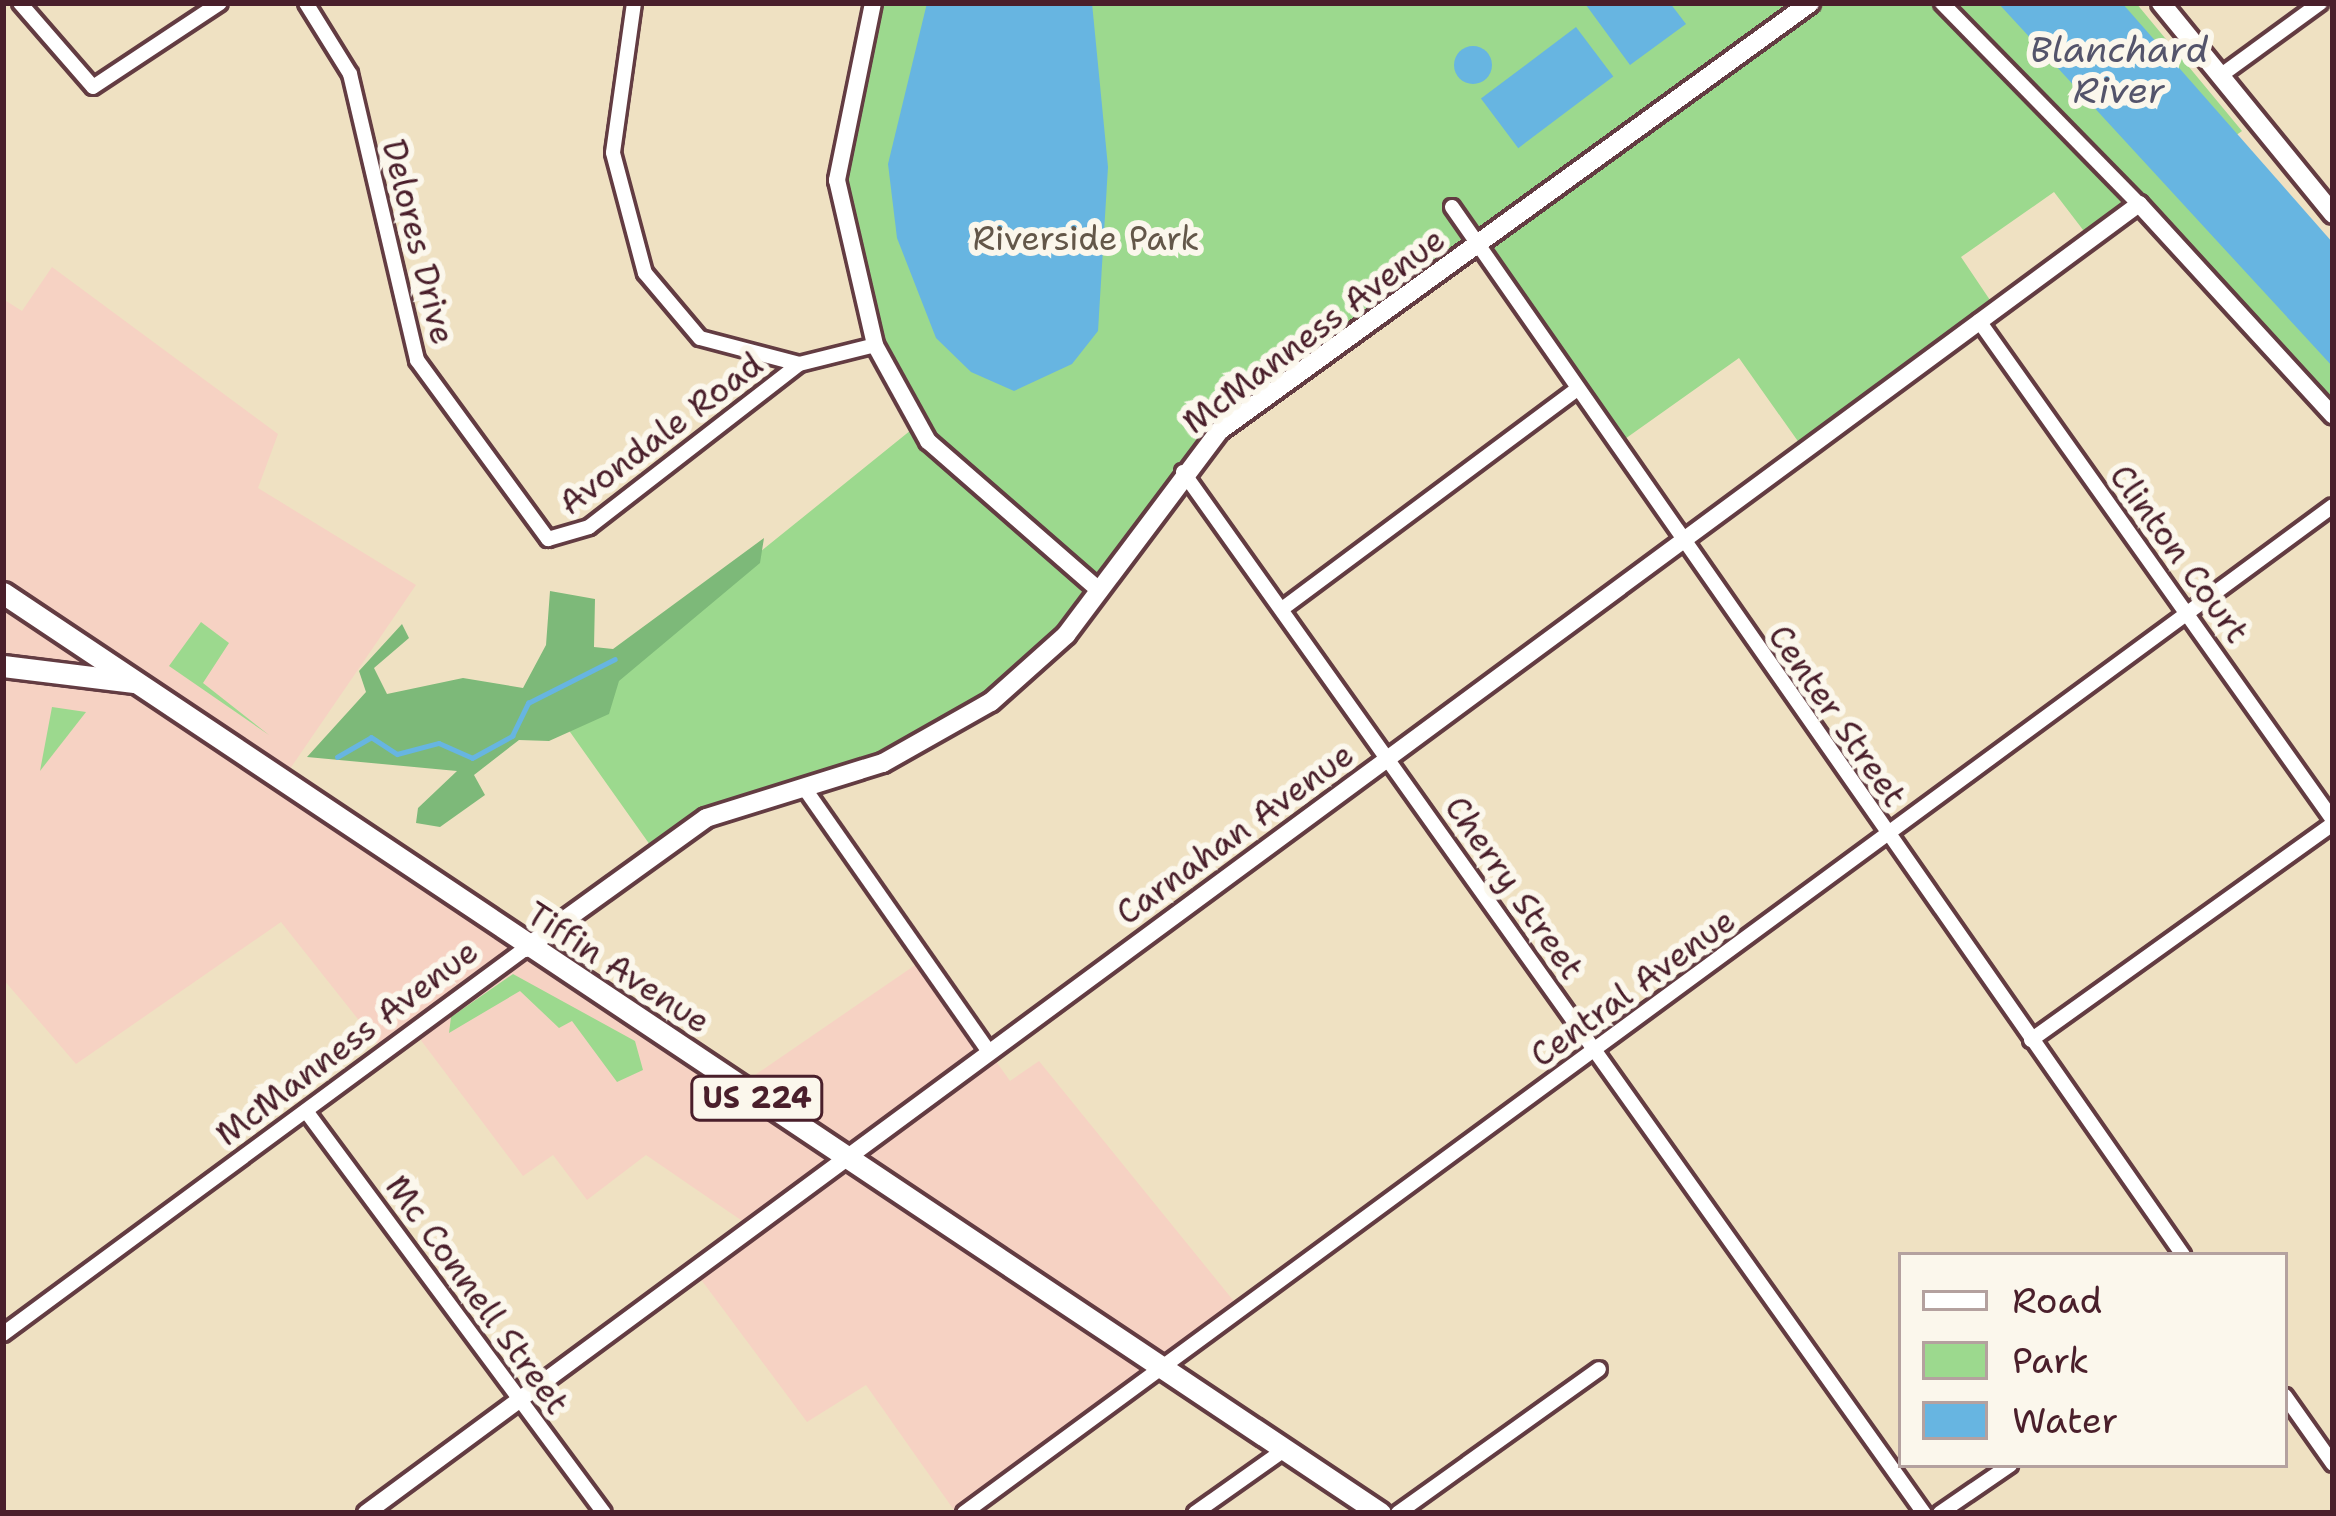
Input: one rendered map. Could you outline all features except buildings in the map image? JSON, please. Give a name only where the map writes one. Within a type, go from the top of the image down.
[{"type":"main road","name":"McManness Avenue","points":[[526,948],[706,818],[805,789],[970,716],[1048,653],[1219,431],[1810,3]]},
{"type":"main road","points":[[2161,3],[2333,214]]},
{"type":"main road","name":"Tiffin Avenue","points":[[3,593],[526,948],[1380,1513]]},
{"type":"main road","points":[[3,666],[134,682]]},
{"type":"street","points":[[20,3],[82,86],[119,76],[220,3]]},
{"type":"street","name":"Delores Drive","points":[[306,3],[350,74],[417,360],[548,539]]},
{"type":"street","points":[[634,3],[614,153],[645,273],[700,338],[800,364]]},
{"type":"street","points":[[873,3],[837,180],[875,345],[928,441],[1100,591]]},
{"type":"street","points":[[1942,3],[2139,204],[2333,416]]},
{"type":"street","points":[[2220,76],[2320,3]]},
{"type":"street","name":"Carnahan Avenue","points":[[366,1513],[2139,204]]},
{"type":"street","name":"Center Street","points":[[1452,207],[1472,248],[2181,1252]]},
{"type":"street","name":"Clinton Court","points":[[1978,321],[2333,822]]},
{"type":"street","name":"Avondale Road","points":[[548,539],[589,527],[800,364],[875,345]]},
{"type":"street","points":[[1282,609],[1575,392]]},
{"type":"street","name":"Cherry Street","points":[[1184,472],[1924,1513]]},
{"type":"street","name":"Central Avenue","points":[[964,1513],[2333,506]]},
{"type":"street","points":[[805,789],[989,1052]]},
{"type":"street","points":[[2031,1040],[2333,822]]},
{"type":"street","name":"McManness Avenue","points":[[3,1334],[526,948]]},
{"type":"street","name":"Mc Connell Street","points":[[306,1111],[604,1513]]},
{"type":"street","points":[[1398,1513],[1599,1369]]},
{"type":"street","points":[[2288,1400],[2333,1464]]},
{"type":"street","points":[[1196,1513],[1284,1450]]},
{"type":"street","points":[[1940,1513],[2006,1468]]},
{"type":"shaded area","points":[[52,267],[278,434],[258,488],[416,585],[281,782],[739,1086],[924,959],[1010,1081],[1039,1061],[1241,1310],[956,1513],[866,1385],[807,1422],[694,1270],[751,1227],[646,1155],[587,1200],[553,1155],[523,1176],[414,1031],[384,1052],[281,922],[76,1064],[3,979],[3,299],[22,311]]},
{"type":"green space","name":"Riverside Park","points":[[873,3],[2136,3],[2242,131],[2199,162],[2333,306],[2333,416],[2139,204],[2090,239],[2054,192],[1961,257],[1996,309],[1802,447],[1739,358],[1615,446],[1471,249],[1219,431],[1066,635],[939,735],[728,808],[655,852],[558,715],[916,426],[839,218]]},
{"type":"green space","points":[[764,538],[760,563],[619,681],[609,714],[549,741],[519,740],[474,775],[485,795],[440,827],[416,823],[418,808],[457,771],[307,757],[366,692],[359,671],[402,624],[409,638],[374,668],[387,694],[463,678],[523,688],[546,645],[550,591],[595,599],[594,647],[613,649]]},
{"type":"green space","points":[[201,622],[229,643],[203,683],[269,735],[169,666]]},
{"type":"green space","points":[[52,707],[86,712],[40,771]]},
{"type":"green space","points":[[513,974],[635,1041],[643,1070],[617,1082],[572,1021],[559,1028],[520,991],[449,1033],[451,1017]]},
{"type":"water","points":[[927,3],[1092,3],[1108,167],[1098,331],[1072,364],[1014,391],[971,372],[936,338],[897,238],[888,164]]},
{"type":"water","points":[[1670,3],[1686,24],[1630,65],[1586,5]]},
{"type":"water","name":"Blanchard River","points":[[1998,3],[2122,3],[2333,243],[2333,367]]},
{"type":"water","points":[[1576,27],[1613,77],[1518,148],[1481,99]]},
{"type":"water","points":[[1473,46],[1486,52],[1492,65],[1486,78],[1473,84],[1460,78],[1454,65],[1460,52]]},
{"type":"waterway","points":[[337,757],[371,737],[397,754],[439,743],[472,758],[512,736],[528,703],[615,659]]}]
